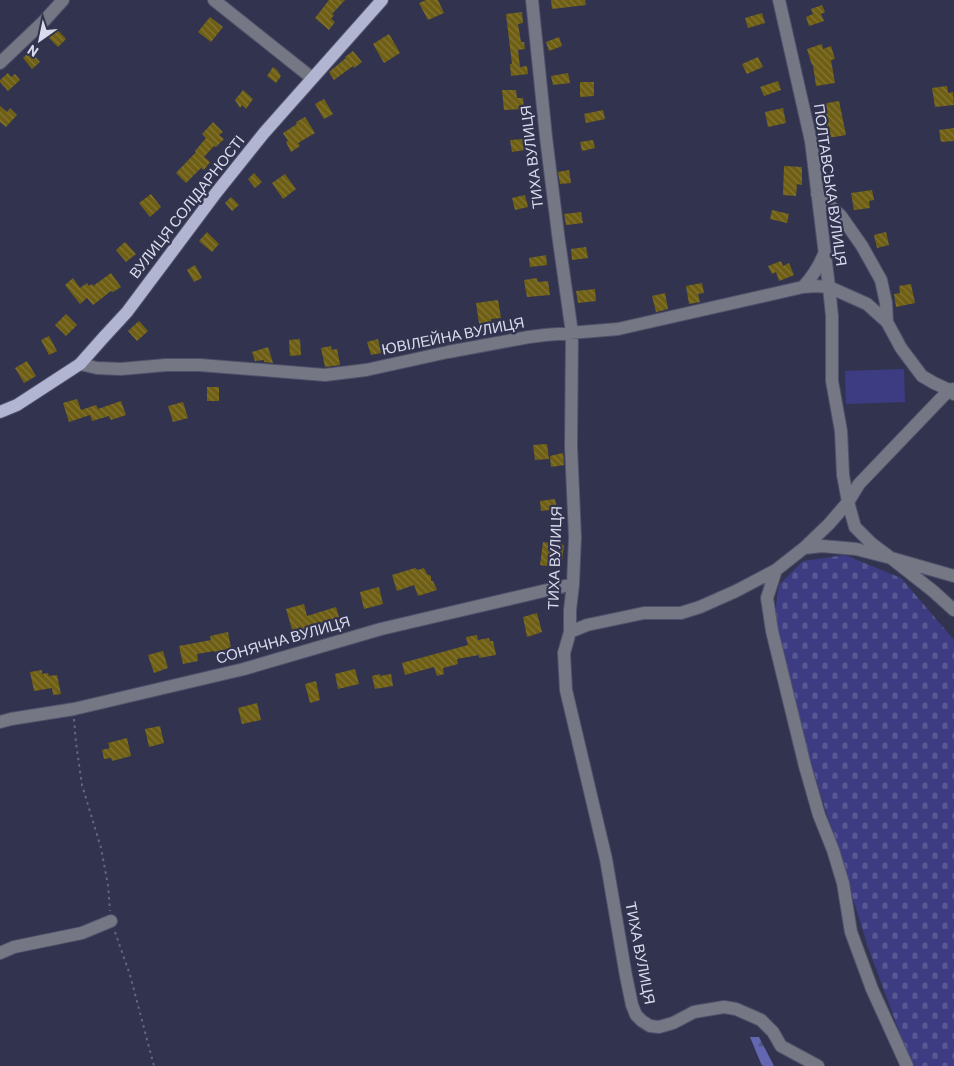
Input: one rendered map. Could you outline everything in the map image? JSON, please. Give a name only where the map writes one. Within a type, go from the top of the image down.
[{"type":"main road","name":"ВУЛИЦЯ СОЛІДАРНОСТІ","points":[[0,412],[17,405],[80,364],[127,312],[216,193],[264,133],[382,0]]},
{"type":"street","points":[[0,63],[63,0]]},
{"type":"street","points":[[214,0],[312,78]]},
{"type":"street","name":"ТИХА ВУЛИЦЯ","points":[[532,0],[546,137],[572,333],[571,446],[575,537],[570,632],[564,653],[566,690],[606,859],[626,976],[636,1015],[650,1026],[659,1027],[673,1023],[694,1012],[724,1007],[736,1009],[761,1020],[773,1032],[781,1046],[818,1066]]},
{"type":"street","name":"ПОЛТАВСЬКА ВУЛИЦЯ","points":[[779,0],[811,141],[832,316],[832,380],[841,431],[843,475],[855,527],[871,543],[933,591],[954,610]]},
{"type":"street","points":[[817,194],[842,216],[881,280],[886,302],[887,322]]},
{"type":"street","points":[[803,288],[820,264],[824,251]]},
{"type":"street","name":"ЮВІЛЕЙНА ВУЛИЦЯ","points":[[80,364],[97,368],[121,369],[166,365],[200,365],[326,375],[366,370],[529,337],[618,329],[803,288],[815,286],[829,287]]},
{"type":"street","points":[[570,632],[644,612],[681,613],[736,591],[776,570],[804,548],[829,524],[848,502],[859,484],[952,391],[922,376],[902,348],[887,322],[866,304],[829,287]]},
{"type":"street","points":[[866,304],[877,305],[881,302],[884,295]]},
{"type":"street","points":[[804,548],[822,546],[856,549],[954,576]]},
{"type":"street","points":[[776,570],[767,598],[769,614],[805,766],[819,815],[833,850],[843,883],[851,932],[872,989],[907,1066]]},
{"type":"street","points":[[941,572],[954,571]]},
{"type":"street","name":"СОНЯЧНА ВУЛИЦЯ","points":[[0,722],[74,709],[244,670],[381,629],[573,584]]},
{"type":"street","points":[[0,953],[14,948],[82,933],[111,921]]},
{"type":"path","points":[[74,709],[76,743],[82,785],[101,848],[108,885],[111,921],[130,976],[154,1066]]},
{"type":"green space","points":[[904,369],[905,402],[846,404],[845,371]]},
{"type":"green space","points":[[845,555],[901,578],[954,640],[954,1066],[912,1066],[868,947],[803,737],[774,620],[779,585],[803,561]]},
{"type":"green space","points":[[750,1037],[759,1037],[774,1066],[762,1066]]},
{"type":"building","points":[[329,0],[345,0],[332,14],[334,15],[331,19],[335,22],[329,30],[315,18]]},
{"type":"building","points":[[426,0],[438,0],[444,13],[428,20],[419,3]]},
{"type":"building","points":[[551,0],[585,0],[586,5],[552,9]]},
{"type":"building","points":[[822,5],[825,12],[821,14],[824,21],[809,26],[806,17],[813,14],[811,9]]},
{"type":"building","points":[[522,12],[523,23],[518,24],[521,42],[524,42],[525,49],[518,50],[520,67],[527,66],[528,74],[511,76],[510,64],[512,64],[506,14]]},
{"type":"building","points":[[762,13],[765,23],[748,28],[745,18]]},
{"type":"building","points":[[210,17],[223,27],[211,42],[198,32]]},
{"type":"building","points":[[55,27],[66,39],[58,47],[46,35]]},
{"type":"building","points":[[389,34],[400,53],[384,63],[373,44]]},
{"type":"building","points":[[559,37],[562,46],[549,51],[546,42]]},
{"type":"building","points":[[822,44],[823,49],[831,46],[835,59],[831,60],[835,83],[816,86],[813,65],[807,49]]},
{"type":"building","points":[[30,51],[40,62],[32,69],[23,58]]},
{"type":"building","points":[[353,51],[362,62],[354,68],[353,66],[334,80],[329,72]]},
{"type":"building","points":[[758,57],[763,67],[747,74],[742,64]]},
{"type":"building","points":[[273,67],[281,76],[276,83],[267,76]]},
{"type":"building","points":[[8,73],[11,77],[15,74],[20,80],[8,91],[0,80]]},
{"type":"building","points":[[568,73],[570,83],[553,85],[551,76]]},
{"type":"building","points":[[778,81],[781,90],[764,96],[760,87]]},
{"type":"building","points":[[580,82],[594,82],[594,96],[580,97]]},
{"type":"building","points":[[947,86],[948,93],[953,92],[954,105],[935,107],[932,88]]},
{"type":"building","points":[[243,90],[253,99],[246,109],[242,105],[240,108],[235,100]]},
{"type":"building","points":[[502,90],[516,90],[517,98],[523,98],[524,109],[504,110]]},
{"type":"building","points":[[324,99],[333,114],[324,119],[315,104]]},
{"type":"building","points":[[839,101],[846,135],[828,138],[822,104]]},
{"type":"building","points":[[0,106],[7,112],[10,108],[17,115],[6,127],[0,122]]},
{"type":"building","points":[[783,108],[786,123],[768,127],[765,112]]},
{"type":"building","points":[[603,110],[605,119],[586,123],[584,114]]},
{"type":"building","points":[[305,117],[315,133],[298,143],[300,146],[291,152],[286,142],[288,141],[283,133]]},
{"type":"building","points":[[213,122],[223,132],[219,135],[224,139],[204,157],[210,162],[204,170],[201,168],[186,183],[176,173],[196,152],[206,138],[202,134]]},
{"type":"building","points":[[954,128],[954,141],[941,142],[939,130]]},
{"type":"building","points":[[524,139],[525,150],[512,152],[510,140]]},
{"type":"building","points":[[593,140],[595,148],[582,151],[580,142]]},
{"type":"building","points":[[784,166],[802,167],[802,185],[797,184],[796,196],[783,195]]},
{"type":"building","points":[[569,170],[571,183],[560,184],[558,172]]},
{"type":"building","points":[[254,173],[262,182],[255,188],[248,179]]},
{"type":"building","points":[[285,174],[296,189],[283,199],[272,183]]},
{"type":"building","points":[[872,190],[874,200],[869,201],[870,208],[854,210],[851,193]]},
{"type":"building","points":[[151,194],[161,207],[150,217],[139,203]]},
{"type":"building","points":[[525,195],[528,207],[515,210],[512,198]]},
{"type":"building","points":[[231,197],[239,205],[232,211],[225,203]]},
{"type":"building","points":[[772,210],[789,214],[787,223],[770,219]]},
{"type":"building","points":[[581,212],[583,223],[566,225],[564,214]]},
{"type":"building","points":[[207,232],[219,244],[212,252],[199,241]]},
{"type":"building","points":[[886,232],[889,245],[877,248],[874,235]]},
{"type":"building","points":[[125,242],[136,254],[126,262],[116,250]]},
{"type":"building","points":[[586,247],[588,258],[572,260],[571,249]]},
{"type":"building","points":[[546,255],[547,265],[530,267],[529,258]]},
{"type":"building","points":[[781,261],[783,266],[789,263],[794,275],[779,281],[776,272],[772,274],[768,266]]},
{"type":"building","points":[[195,265],[202,278],[194,282],[187,270]]},
{"type":"building","points":[[111,273],[121,287],[113,292],[111,291],[93,305],[87,298],[80,304],[65,285],[73,278],[80,288],[87,283],[89,286],[92,284],[93,286]]},
{"type":"building","points":[[537,278],[538,282],[548,281],[550,295],[527,297],[524,280]]},
{"type":"building","points":[[702,283],[704,293],[698,294],[700,302],[689,304],[686,286]]},
{"type":"building","points":[[911,284],[915,303],[896,307],[894,294],[900,293],[899,286]]},
{"type":"building","points":[[595,289],[596,301],[578,303],[576,291]]},
{"type":"building","points":[[665,293],[668,309],[656,312],[652,296]]},
{"type":"building","points":[[498,300],[501,318],[491,319],[492,328],[480,330],[476,303]]},
{"type":"building","points":[[66,314],[77,325],[66,336],[55,325]]},
{"type":"building","points":[[139,321],[148,331],[137,341],[128,331]]},
{"type":"building","points":[[439,330],[442,342],[434,344],[430,332]]},
{"type":"building","points":[[49,336],[57,351],[49,355],[41,340]]},
{"type":"building","points":[[300,339],[301,355],[290,356],[289,340]]},
{"type":"building","points":[[378,339],[381,353],[371,355],[367,342]]},
{"type":"building","points":[[331,346],[332,350],[337,349],[340,365],[325,367],[321,348]]},
{"type":"building","points":[[268,347],[273,363],[264,362],[264,360],[255,361],[252,352]]},
{"type":"building","points":[[27,361],[36,376],[24,383],[15,368]]},
{"type":"building","points":[[207,387],[219,387],[219,401],[207,401]]},
{"type":"building","points":[[77,399],[81,410],[96,405],[98,409],[121,401],[126,415],[111,420],[109,416],[92,421],[90,415],[69,422],[63,403]]},
{"type":"building","points":[[183,402],[188,418],[173,422],[168,406]]},
{"type":"building","points":[[547,444],[549,459],[535,460],[533,445]]},
{"type":"building","points":[[563,453],[564,465],[551,467],[550,456]]},
{"type":"building","points":[[555,499],[557,509],[541,511],[540,501]]},
{"type":"building","points":[[543,542],[564,545],[561,568],[540,565]]},
{"type":"building","points":[[415,568],[418,570],[424,568],[427,574],[431,576],[431,581],[433,581],[437,590],[418,596],[414,585],[397,591],[392,575]]},
{"type":"building","points":[[379,587],[383,604],[364,609],[360,592]]},
{"type":"building","points":[[304,604],[307,616],[336,607],[339,617],[310,626],[312,631],[294,636],[286,609]]},
{"type":"building","points":[[537,613],[542,632],[527,637],[523,617]]},
{"type":"building","points":[[228,632],[231,648],[197,654],[198,661],[183,664],[179,646],[211,640],[210,636]]},
{"type":"building","points":[[477,635],[478,640],[489,638],[490,641],[493,641],[496,655],[479,658],[479,655],[457,659],[458,664],[443,668],[444,674],[437,676],[434,667],[405,675],[402,663],[468,645],[466,637]]},
{"type":"building","points":[[163,651],[168,668],[154,673],[148,655]]},
{"type":"building","points":[[355,669],[359,684],[338,689],[335,674]]},
{"type":"building","points":[[42,670],[42,674],[48,673],[49,676],[57,675],[61,694],[53,695],[52,688],[34,691],[30,672]]},
{"type":"building","points":[[380,674],[380,676],[391,674],[393,686],[375,689],[372,676]]},
{"type":"building","points":[[316,681],[320,700],[310,703],[305,684]]},
{"type":"building","points":[[257,703],[261,720],[242,724],[238,708]]},
{"type":"building","points":[[160,726],[164,743],[149,747],[145,729]]},
{"type":"building","points":[[127,738],[131,756],[112,761],[111,758],[104,759],[102,750],[110,748],[108,743]]}]
